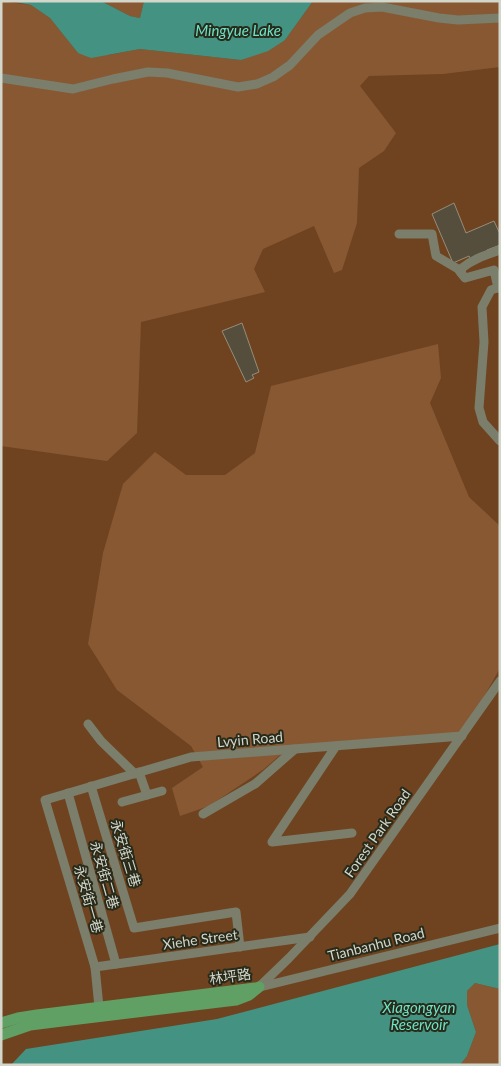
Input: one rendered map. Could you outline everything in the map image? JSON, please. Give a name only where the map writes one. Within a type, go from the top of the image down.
[{"type":"main road","name":"林坪路","points":[[1,1023],[24,1017],[259,987]]},
{"type":"main road","name":"林坪路","points":[[1,1035],[30,1025],[236,1000],[249,995],[259,987]]},
{"type":"street","points":[[1,78],[73,89],[148,72],[167,73],[238,88],[257,84],[273,77],[290,65],[318,35],[350,13],[365,8],[382,7],[458,20],[500,18]]},
{"type":"street","points":[[399,234],[432,234],[436,256],[461,272],[465,278],[497,270],[499,288],[491,290],[482,307],[484,342],[479,408],[483,422],[500,441]]},
{"type":"street","points":[[461,272],[462,268],[479,257],[500,250]]},
{"type":"street","name":"Forest Park Road","points":[[259,987],[350,894],[500,681]]},
{"type":"street","points":[[88,724],[101,741],[137,773],[147,795]]},
{"type":"street","name":"Lvyin Road","points":[[46,800],[191,757],[462,736]]},
{"type":"street","points":[[336,746],[272,842],[352,833]]},
{"type":"street","points":[[203,814],[255,784],[296,749]]},
{"type":"street","name":"永安街三巷","points":[[91,786],[134,928],[236,912],[240,947]]},
{"type":"street","points":[[122,802],[162,791]]},
{"type":"street","name":"永安街二巷","points":[[68,793],[116,964]]},
{"type":"street","name":"永安街一巷","points":[[46,800],[94,967],[99,1007]]},
{"type":"street","name":"Tianbanhu Road","points":[[259,987],[500,928]]},
{"type":"street","name":"Xiehe Street","points":[[94,967],[310,937]]},
{"type":"shaded area","points":[[1,1],[500,1],[500,1065],[1,1065]]},
{"type":"shaded area","points":[[1,1],[31,5],[50,18],[78,53],[108,55],[140,49],[241,60],[285,40],[313,1],[500,1],[500,67],[443,74],[369,76],[360,86],[396,133],[384,151],[359,168],[357,223],[342,270],[334,273],[314,226],[263,249],[254,269],[265,292],[141,322],[137,433],[107,461],[1,446]]},
{"type":"shaded area","points":[[101,1],[144,1],[140,18],[130,16]]},
{"type":"shaded area","points":[[438,344],[441,378],[430,403],[469,497],[500,526],[500,668],[462,736],[306,746],[279,756],[264,769],[209,806],[180,816],[172,788],[203,767],[191,746],[117,690],[88,644],[103,553],[123,484],[155,452],[186,475],[225,475],[255,453],[271,386]]},
{"type":"shaded area","points":[[475,983],[500,989],[500,1065],[460,1065],[467,1056],[476,1032],[467,1005],[467,991]]},
{"type":"water","name":"Mingyue Lake","points":[[10,1],[101,1],[130,16],[140,18],[144,1],[313,1],[285,40],[268,51],[241,60],[140,49],[91,58],[78,53],[50,18],[31,5]]},
{"type":"water","name":"Xiagongyan Reservoir","points":[[500,944],[500,989],[475,983],[467,991],[467,1005],[476,1032],[467,1056],[460,1065],[11,1065],[26,1049],[217,1019]]},
{"type":"building","points":[[454,203],[466,233],[494,221],[500,234],[500,245],[487,250],[473,264],[469,256],[453,263],[432,214]]},
{"type":"building","points":[[242,323],[259,372],[252,375],[254,378],[246,382],[222,331]]}]
